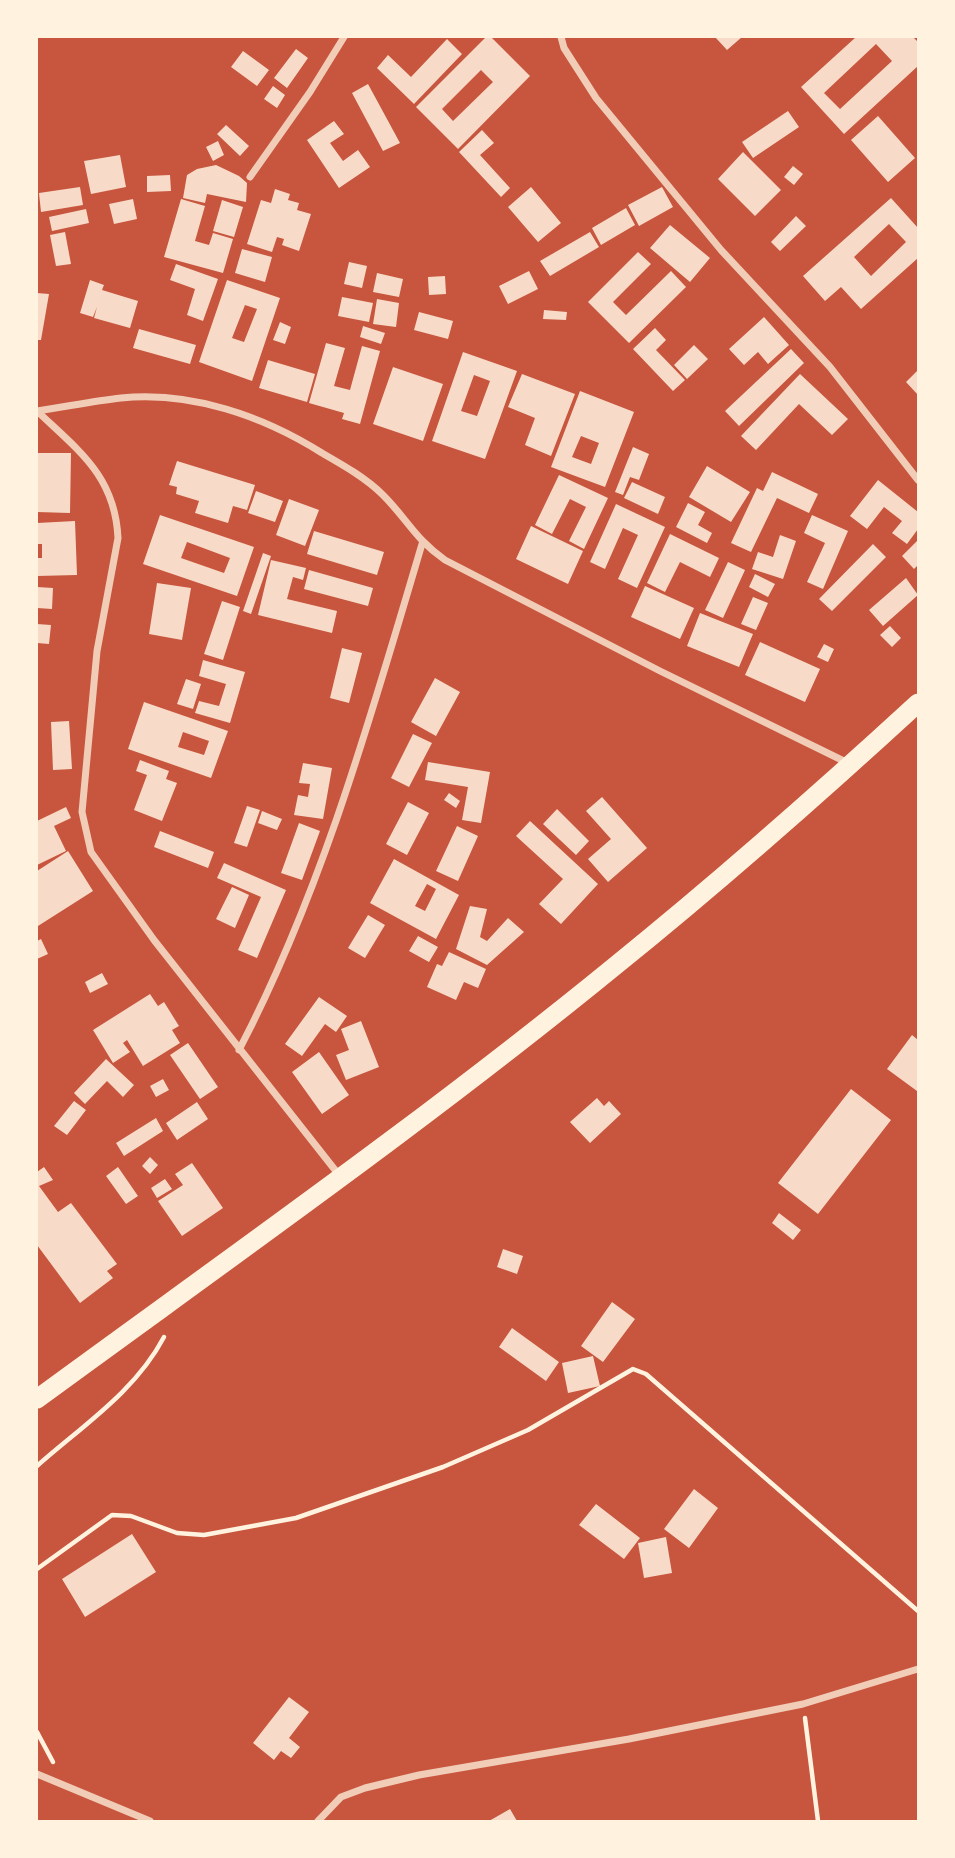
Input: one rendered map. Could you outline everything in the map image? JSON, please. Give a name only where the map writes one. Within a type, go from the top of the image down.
[{"type":"highway","points":[[37,1399],[341,1177],[615,966],[852,764],[918,703]]},
{"type":"street","points":[[250,177],[310,92],[344,37]]},
{"type":"street","points":[[561,37],[564,48],[596,98],[720,250],[830,366],[918,480]]},
{"type":"street","points":[[37,411],[123,398],[170,398],[227,409],[271,424],[365,480],[383,495],[422,544],[445,560],[660,671],[852,764]]},
{"type":"street","points":[[37,411],[89,461],[104,480],[117,521],[117,538],[97,651],[82,812],[91,852],[115,889],[341,1177]]},
{"type":"street","points":[[239,1050],[298,926],[371,712],[422,544]]},
{"type":"street","points":[[318,1821],[341,1797],[419,1775],[562,1751],[803,1704],[918,1669]]},
{"type":"street","points":[[37,1774],[150,1821]]},
{"type":"path","points":[[37,1466],[116,1399],[157,1350],[168,1331]]},
{"type":"path","points":[[37,1569],[111,1516],[131,1516],[177,1533],[204,1535],[296,1518],[443,1467],[528,1430],[633,1369],[646,1374],[918,1611]]},
{"type":"path","points":[[803,1704],[818,1821]]},
{"type":"building","points":[[486,37],[491,37],[530,76],[458,149],[416,107]],"holes":[[[481,70],[493,82],[453,121],[442,109]]]},
{"type":"building","points":[[715,37],[742,37],[727,50]]},
{"type":"building","points":[[856,37],[913,37],[918,42],[918,66],[844,134],[801,87]],"holes":[[[876,44],[892,61],[840,109],[824,93]]]},
{"type":"building","points":[[447,39],[462,54],[414,104],[377,68],[388,55],[411,77]]},
{"type":"building","points":[[296,49],[308,58],[287,88],[274,78]]},
{"type":"building","points":[[243,51],[269,70],[257,86],[231,67]]},
{"type":"building","points":[[368,84],[400,143],[383,151],[352,93]]},
{"type":"building","points":[[273,86],[285,95],[277,108],[264,99]]},
{"type":"building","points":[[788,111],[799,127],[753,158],[742,142]]},
{"type":"building","points":[[878,116],[915,158],[888,182],[851,140]]},
{"type":"building","points":[[334,121],[344,134],[330,143],[343,161],[358,150],[370,167],[339,188],[307,140]]},
{"type":"building","points":[[226,125],[249,146],[240,156],[217,134]]},
{"type":"building","points":[[482,130],[494,143],[480,155],[510,188],[501,197],[459,152]]},
{"type":"building","points":[[218,141],[224,155],[213,161],[206,147]]},
{"type":"building","points":[[743,152],[781,190],[755,216],[718,179]]},
{"type":"building","points":[[120,155],[126,187],[91,194],[84,161]]},
{"type":"building","points":[[216,165],[247,183],[246,202],[207,194],[205,203],[183,198],[187,175],[197,169]]},
{"type":"building","points":[[793,166],[803,174],[794,185],[784,177]]},
{"type":"building","points":[[170,175],[171,191],[147,192],[147,176]]},
{"type":"building","points":[[80,187],[83,205],[41,212],[39,193]]},
{"type":"building","points":[[531,187],[561,223],[538,242],[508,207]]},
{"type":"building","points":[[662,187],[673,207],[639,226],[628,205]]},
{"type":"building","points":[[275,189],[290,194],[288,200],[299,203],[297,210],[311,214],[299,251],[282,245],[284,239],[277,237],[272,252],[247,244],[261,200],[271,203]]},
{"type":"building","points":[[891,198],[918,228],[918,258],[861,309],[841,287],[825,301],[803,276]],"holes":[[[889,224],[906,242],[871,276],[854,257]]]},
{"type":"building","points":[[133,199],[137,219],[114,224],[109,204]]},
{"type":"building","points":[[181,199],[205,206],[195,241],[209,245],[213,233],[233,239],[223,273],[164,257]]},
{"type":"building","points":[[222,200],[243,207],[234,237],[213,231]]},
{"type":"building","points":[[626,208],[635,225],[601,245],[592,228]]},
{"type":"building","points":[[86,209],[89,223],[52,231],[49,217]]},
{"type":"building","points":[[796,216],[806,226],[780,251],[771,242]]},
{"type":"building","points":[[670,225],[710,258],[690,282],[650,248]]},
{"type":"building","points":[[65,232],[71,264],[56,266],[50,235]]},
{"type":"building","points":[[590,232],[599,247],[550,276],[540,261]]},
{"type":"building","points":[[242,249],[272,257],[265,282],[235,273]]},
{"type":"building","points":[[638,252],[651,264],[613,302],[626,315],[671,271],[686,287],[629,343],[588,302]]},
{"type":"building","points":[[349,262],[367,266],[362,288],[344,284]]},
{"type":"building","points":[[176,264],[218,279],[203,321],[187,315],[195,289],[170,280]]},
{"type":"building","points":[[529,271],[538,289],[508,304],[499,286]]},
{"type":"building","points":[[377,273],[403,279],[399,297],[373,292]]},
{"type":"building","points":[[445,276],[446,294],[429,295],[428,277]]},
{"type":"building","points":[[90,280],[104,285],[102,290],[138,301],[130,328],[94,318],[97,307],[93,317],[80,313]]},
{"type":"building","points":[[227,280],[280,298],[252,381],[199,362]],"holes":[[[245,305],[257,309],[244,342],[232,338]]]},
{"type":"building","points":[[37,293],[49,294],[41,340],[37,340]]},
{"type":"building","points":[[342,297],[373,303],[369,322],[338,316]]},
{"type":"building","points":[[377,299],[399,303],[396,327],[373,324]]},
{"type":"building","points":[[544,310],[567,312],[566,320],[543,319]]},
{"type":"building","points":[[419,312],[453,321],[448,339],[414,330]]},
{"type":"building","points":[[764,317],[789,345],[768,364],[758,352],[744,365],[729,349]]},
{"type":"building","points":[[280,322],[291,327],[285,344],[273,340]]},
{"type":"building","points":[[363,326],[385,333],[381,344],[360,337]]},
{"type":"building","points":[[655,328],[666,340],[656,350],[685,380],[673,391],[633,349]]},
{"type":"building","points":[[139,329],[196,345],[190,364],[133,348]]},
{"type":"building","points":[[326,343],[345,348],[334,386],[350,390],[362,346],[380,351],[360,424],[342,419],[344,413],[309,403]]},
{"type":"building","points":[[694,345],[708,359],[687,379],[674,365]]},
{"type":"building","points":[[791,349],[804,363],[739,426],[725,411]]},
{"type":"building","points":[[463,352],[517,371],[485,459],[432,441]],"holes":[[[474,375],[490,381],[477,416],[461,411]]]},
{"type":"building","points":[[268,360],[315,374],[307,402],[259,388]]},
{"type":"building","points":[[393,367],[443,384],[423,441],[373,424]]},
{"type":"building","points":[[918,370],[918,395],[906,382]]},
{"type":"building","points":[[522,374],[575,394],[551,456],[525,445],[535,418],[508,407]]},
{"type":"building","points":[[800,374],[848,419],[832,435],[799,404],[756,450],[741,436]]},
{"type":"building","points":[[580,391],[634,412],[605,487],[551,467]],"holes":[[[581,436],[599,443],[591,464],[572,457]]]},
{"type":"building","points":[[633,447],[649,454],[639,480],[630,477],[623,495],[615,492]]},
{"type":"building","points":[[37,453],[71,453],[70,513],[37,512]]},
{"type":"building","points":[[177,461],[255,485],[247,510],[233,506],[228,523],[195,513],[199,501],[176,494],[177,487],[169,485]]},
{"type":"building","points":[[707,466],[750,492],[731,522],[689,497]]},
{"type":"building","points":[[772,472],[818,494],[809,513],[777,498],[751,552],[731,543],[757,488],[763,491]]},
{"type":"building","points":[[559,475],[608,498],[584,549],[569,541],[586,507],[570,499],[552,534],[535,525]]},
{"type":"building","points":[[878,480],[918,512],[918,529],[907,544],[892,533],[902,521],[884,507],[867,529],[850,516]]},
{"type":"building","points":[[632,482],[665,497],[658,514],[624,498]]},
{"type":"building","points":[[256,491],[283,501],[275,522],[248,513]]},
{"type":"building","points":[[289,499],[319,510],[305,546],[276,535]]},
{"type":"building","points":[[688,503],[705,512],[698,525],[712,533],[707,543],[676,527]]},
{"type":"building","points":[[616,504],[665,527],[637,588],[618,579],[638,535],[623,528],[605,569],[590,562]]},
{"type":"building","points":[[160,515],[254,547],[237,596],[143,564]],"holes":[[[187,542],[230,558],[224,573],[181,558]]]},
{"type":"building","points":[[812,515],[848,531],[823,589],[807,582],[825,543],[804,533]]},
{"type":"building","points":[[75,521],[77,575],[37,576],[37,558],[42,558],[42,544],[37,544],[37,523]]},
{"type":"building","points":[[531,526],[583,551],[568,584],[516,559]]},
{"type":"building","points":[[314,531],[384,552],[377,575],[307,554]]},
{"type":"building","points":[[670,534],[719,558],[710,577],[680,562],[665,592],[647,583]]},
{"type":"building","points":[[780,535],[796,541],[783,579],[752,569],[758,552],[773,557]]},
{"type":"building","points":[[918,540],[918,565],[914,569],[902,556]]},
{"type":"building","points":[[873,544],[886,557],[832,611],[819,599]]},
{"type":"building","points":[[263,553],[271,556],[251,614],[243,611]]},
{"type":"building","points":[[271,560],[306,568],[303,580],[293,577],[287,599],[337,611],[332,633],[258,615]]},
{"type":"building","points":[[728,562],[745,570],[723,618],[705,610]]},
{"type":"building","points":[[309,570],[373,588],[368,606],[304,589]]},
{"type":"building","points":[[755,574],[775,584],[768,597],[749,587]]},
{"type":"building","points":[[906,578],[918,595],[883,626],[869,610]]},
{"type":"building","points":[[157,583],[191,588],[182,640],[149,634]]},
{"type":"building","points":[[645,586],[694,608],[680,639],[631,617]]},
{"type":"building","points":[[37,587],[53,588],[52,609],[37,608]]},
{"type":"building","points":[[753,597],[768,603],[756,630],[741,624]]},
{"type":"building","points":[[222,601],[240,607],[223,660],[204,654]]},
{"type":"building","points":[[700,613],[753,634],[739,667],[687,646]]},
{"type":"building","points":[[37,624],[51,625],[49,644],[37,643]]},
{"type":"building","points":[[890,626],[901,638],[892,647],[880,635]]},
{"type":"building","points":[[760,642],[820,669],[805,702],[745,675]]},
{"type":"building","points":[[824,644],[834,649],[828,662],[817,657]]},
{"type":"building","points":[[342,648],[362,653],[349,703],[330,698]]},
{"type":"building","points":[[203,660],[245,672],[230,723],[195,713],[199,701],[219,706],[226,684],[199,676]]},
{"type":"building","points":[[435,678],[460,692],[436,736],[411,722]]},
{"type":"building","points":[[186,679],[201,684],[193,709],[177,704]]},
{"type":"building","points":[[144,702],[228,731],[211,778],[128,749]],"holes":[[[183,732],[209,741],[204,755],[178,747]]]},
{"type":"building","points":[[69,721],[72,769],[53,770],[51,722]]},
{"type":"building","points":[[413,734],[432,743],[409,787],[391,778]]},
{"type":"building","points":[[140,760],[169,771],[166,779],[177,783],[162,821],[134,810],[147,775],[136,771]]},
{"type":"building","points":[[428,762],[490,772],[481,823],[462,820],[468,787],[425,780]]},
{"type":"building","points":[[303,763],[332,768],[323,819],[294,815],[298,795],[308,797],[310,784],[299,783]]},
{"type":"building","points":[[449,793],[460,801],[456,808],[444,800]]},
{"type":"building","points":[[602,797],[647,848],[608,882],[588,859],[611,839],[586,811]]},
{"type":"building","points":[[408,802],[429,813],[407,855],[386,844]]},
{"type":"building","points":[[247,806],[260,810],[247,847],[234,843]]},
{"type":"building","points":[[66,807],[71,818],[54,826],[66,851],[37,865],[37,821]]},
{"type":"building","points":[[557,809],[589,841],[576,855],[543,824]]},
{"type":"building","points":[[262,811],[282,819],[277,830],[258,823]]},
{"type":"building","points":[[530,821],[598,884],[561,924],[539,904],[563,879],[516,836]]},
{"type":"building","points":[[299,823],[320,831],[302,880],[281,873]]},
{"type":"building","points":[[457,826],[478,836],[458,881],[436,871]]},
{"type":"building","points":[[160,831],[214,852],[208,868],[154,847]]},
{"type":"building","points":[[68,851],[93,891],[38,926],[37,871]]},
{"type":"building","points":[[394,859],[459,895],[436,939],[370,903]],"holes":[[[427,884],[436,889],[425,911],[415,906]]]},
{"type":"building","points":[[224,863],[286,890],[257,958],[238,950],[261,897],[217,878]]},
{"type":"building","points":[[232,887],[249,895],[235,928],[216,919]]},
{"type":"building","points":[[470,906],[487,909],[480,937],[487,941],[508,918],[524,932],[487,965],[456,949]]},
{"type":"building","points":[[368,915],[385,925],[365,958],[348,948]]},
{"type":"building","points":[[418,936],[438,947],[429,962],[409,951]]},
{"type":"building","points":[[41,939],[48,954],[37,959],[37,941]]},
{"type":"building","points":[[449,952],[486,969],[478,988],[464,982],[456,1000],[427,987],[437,964],[442,966]]},
{"type":"building","points":[[102,973],[108,984],[90,993],[85,982]]},
{"type":"building","points":[[150,994],[158,1006],[164,1002],[179,1026],[172,1030],[180,1043],[143,1066],[127,1040],[123,1043],[130,1052],[113,1063],[93,1030]]},
{"type":"building","points":[[319,997],[347,1016],[336,1032],[325,1024],[302,1056],[285,1044]]},
{"type":"building","points":[[361,1021],[379,1067],[346,1080],[336,1055],[349,1050],[341,1029]]},
{"type":"building","points":[[912,1035],[918,1040],[917,1091],[887,1069]]},
{"type":"building","points":[[188,1043],[218,1087],[200,1099],[170,1055]]},
{"type":"building","points":[[319,1052],[349,1095],[322,1114],[292,1072]]},
{"type":"building","points":[[106,1059],[134,1085],[123,1097],[107,1081],[85,1104],[74,1093]]},
{"type":"building","points":[[163,1079],[169,1090],[156,1097],[150,1086]]},
{"type":"building","points":[[851,1089],[891,1120],[818,1214],[778,1183]]},
{"type":"building","points":[[597,1098],[604,1106],[609,1101],[621,1114],[590,1143],[570,1122]]},
{"type":"building","points":[[74,1101],[86,1110],[67,1135],[54,1126]]},
{"type":"building","points":[[197,1102],[208,1119],[177,1140],[166,1123]]},
{"type":"building","points":[[156,1118],[163,1131],[124,1156],[116,1143]]},
{"type":"building","points":[[150,1157],[158,1165],[150,1174],[142,1166]]},
{"type":"building","points":[[192,1163],[223,1208],[182,1236],[158,1201],[183,1185],[175,1174]]},
{"type":"building","points":[[44,1167],[53,1180],[39,1186],[58,1212],[71,1203],[117,1264],[107,1271],[113,1278],[80,1303],[37,1245],[37,1172]]},
{"type":"building","points":[[118,1167],[138,1196],[126,1204],[106,1176]]},
{"type":"building","points":[[165,1179],[172,1189],[157,1198],[151,1188]]},
{"type":"building","points":[[779,1213],[801,1230],[793,1240],[772,1223]]},
{"type":"building","points":[[503,1249],[523,1256],[517,1274],[497,1267]]},
{"type":"building","points":[[612,1302],[635,1319],[603,1362],[581,1346]]},
{"type":"building","points":[[512,1328],[559,1362],[546,1381],[499,1347]]},
{"type":"building","points":[[593,1356],[600,1386],[568,1393],[562,1363]]},
{"type":"building","points":[[694,1489],[718,1508],[689,1548],[664,1529]]},
{"type":"building","points":[[596,1504],[640,1538],[624,1559],[579,1525]]},
{"type":"building","points":[[132,1534],[156,1572],[85,1617],[62,1579]]},
{"type":"building","points":[[666,1537],[672,1573],[644,1578],[638,1543]]},
{"type":"building","points":[[289,1697],[309,1712],[289,1738],[300,1747],[291,1758],[281,1751],[274,1760],[253,1743]]},
{"type":"building","points":[[510,1809],[517,1821],[489,1821]]}]
